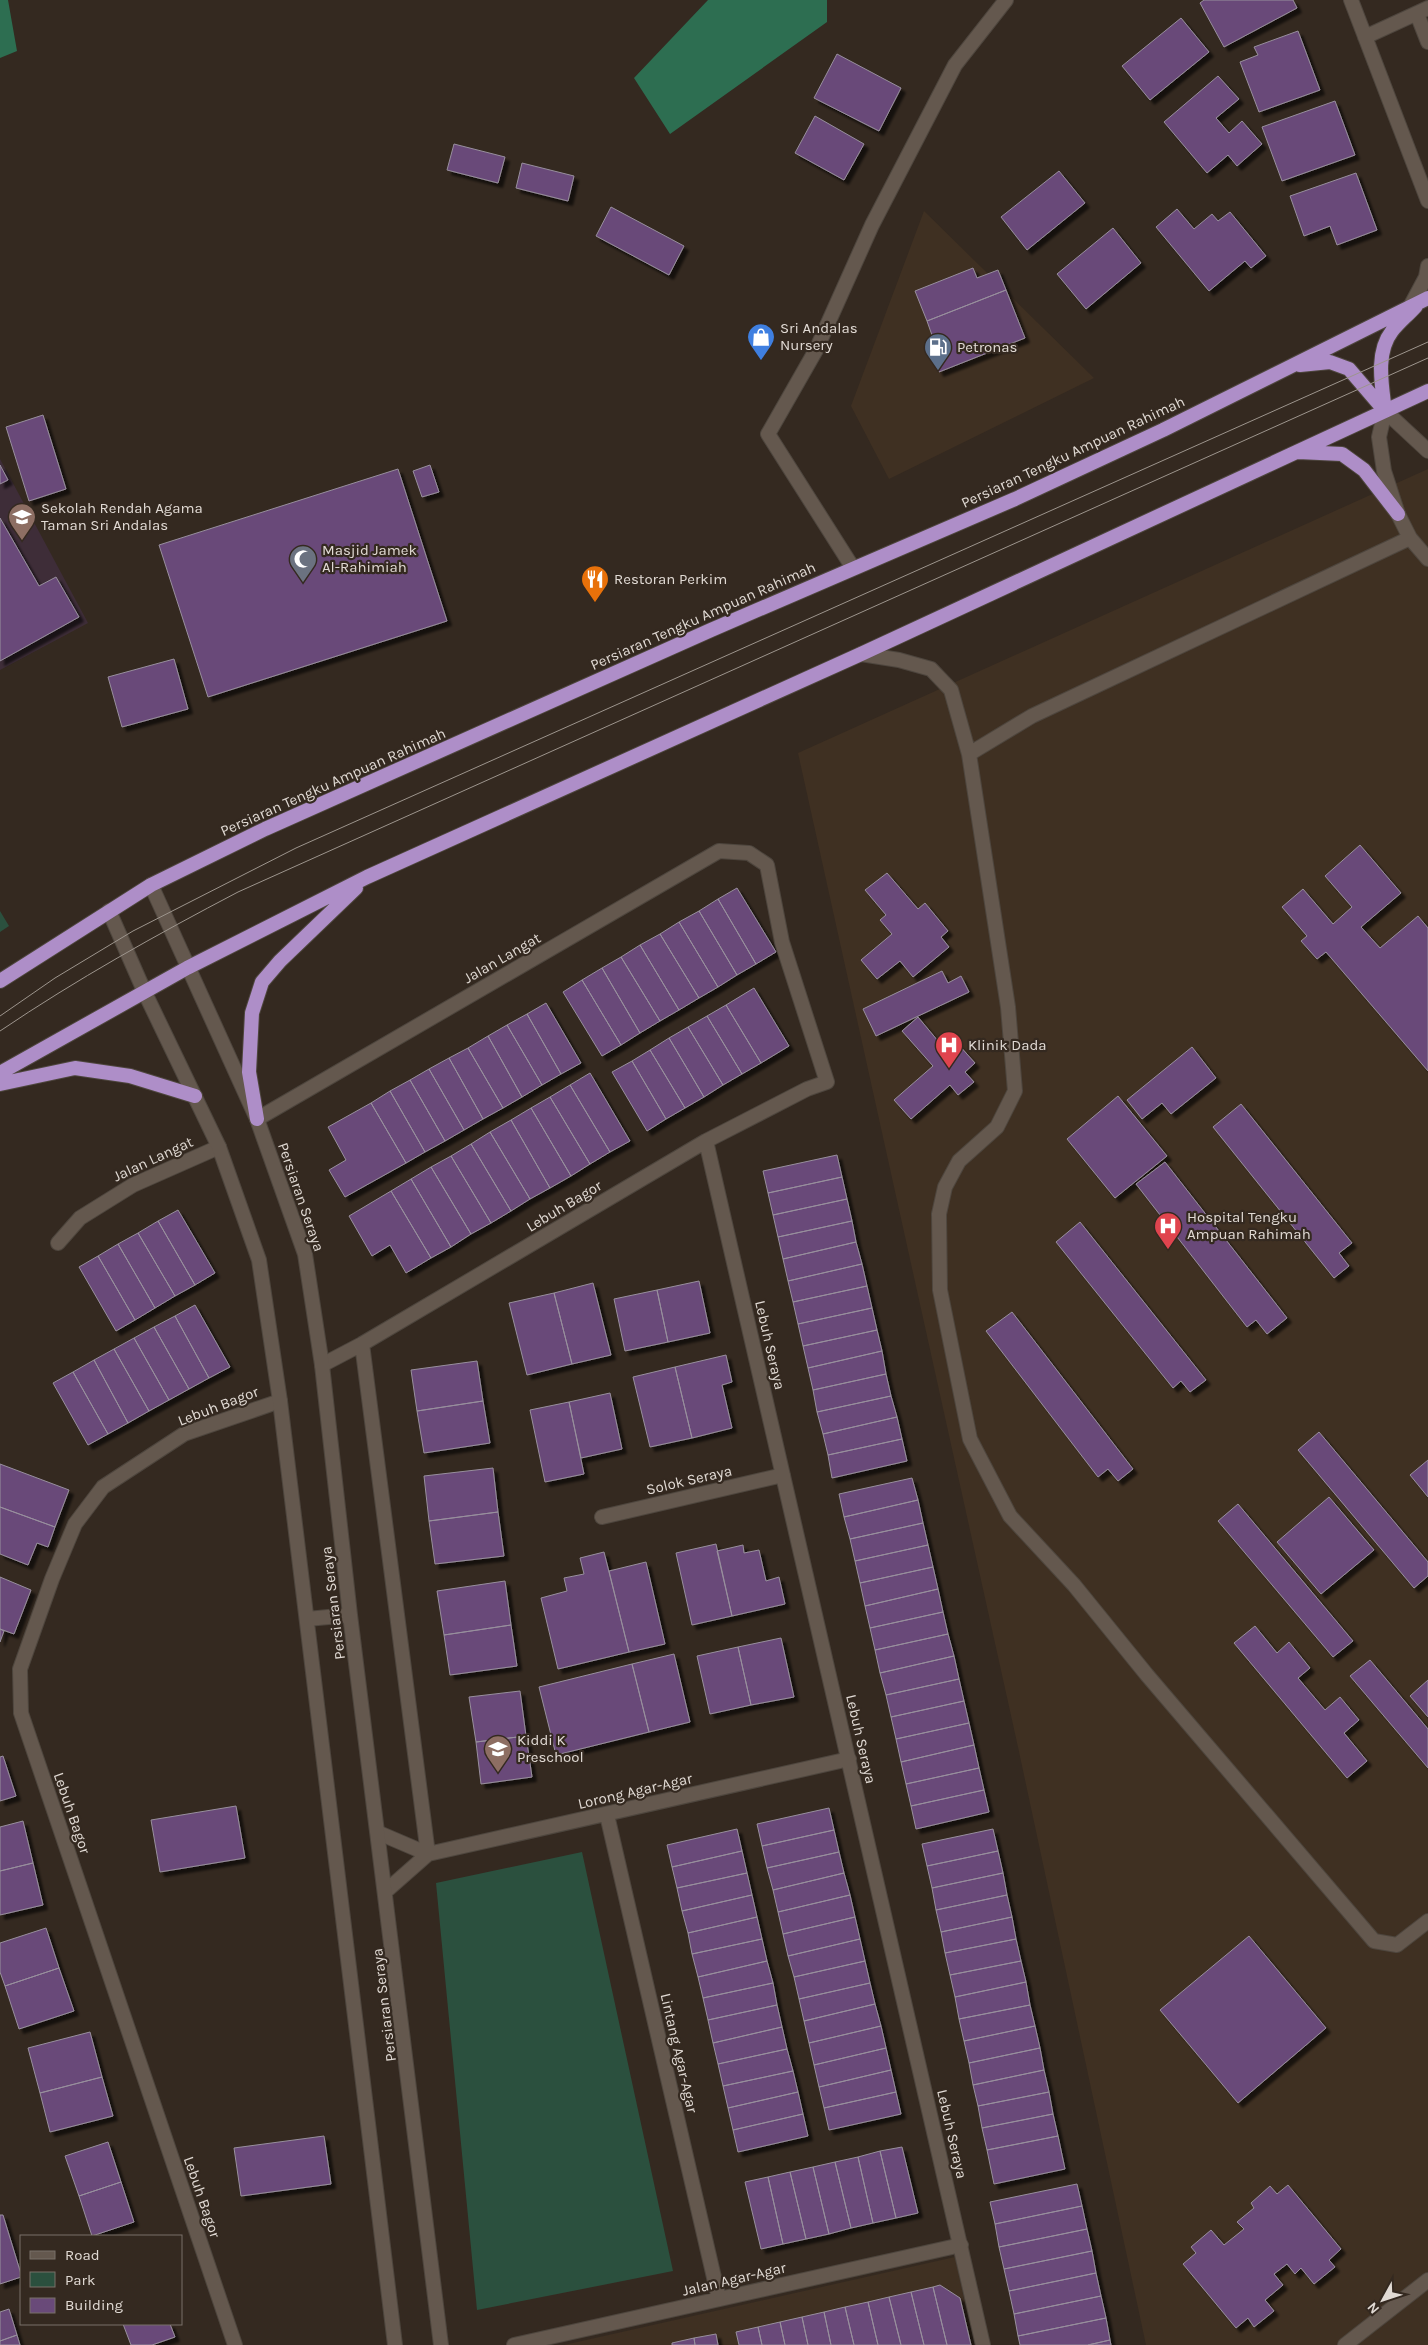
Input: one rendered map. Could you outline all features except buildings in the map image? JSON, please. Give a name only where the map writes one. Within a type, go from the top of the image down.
[{"type":"highway","name":"Persiaran Tengku Ampuan Rahimah","points":[[0,981],[151,885],[266,828],[1024,494],[1163,430],[1420,301]]},
{"type":"highway","points":[[1385,411],[1381,366],[1385,347],[1391,332],[1420,301]]},
{"type":"highway","points":[[1291,366],[1330,362],[1349,368],[1385,411]]},
{"type":"highway","points":[[0,1072],[187,968],[367,877],[862,654],[1428,391]]},
{"type":"highway","points":[[1296,452],[1342,454],[1364,470],[1398,514]]},
{"type":"highway","points":[[257,1119],[249,1072],[252,1013],[262,982],[280,961],[367,877]]},
{"type":"highway","points":[[0,1084],[75,1068],[130,1076],[195,1096]]},
{"type":"street","points":[[853,568],[768,434],[816,350],[885,198],[956,65],[1006,0]]},
{"type":"street","points":[[1351,0],[1428,201]]},
{"type":"street","points":[[1365,37],[1422,11],[1428,42]]},
{"type":"street","points":[[1420,301],[1428,266]]},
{"type":"street","points":[[1385,411],[1428,452]]},
{"type":"street","points":[[1385,411],[1379,437],[1384,471],[1398,514],[1410,538],[1428,559]]},
{"type":"street","points":[[969,754],[1032,716],[1410,538]]},
{"type":"street","points":[[862,654],[899,660],[931,669],[951,690],[969,754],[1008,1007],[1015,1091],[997,1127],[959,1161],[945,1187],[939,1214],[940,1290],[970,1439],[1010,1516],[1074,1585],[1147,1675],[1374,1941],[1397,1945],[1428,1921]]},
{"type":"street","name":"Jalan Langat","points":[[257,1119],[720,851],[749,853],[767,865]]},
{"type":"street","name":"Lebuh Bagor","points":[[322,1365],[362,1344],[706,1141],[808,1089],[827,1082],[782,942],[767,865]]},
{"type":"street","name":"Persiaran Seraya","points":[[151,885],[257,1119],[305,1254],[322,1365],[350,1615],[379,1833],[441,2345]]},
{"type":"street","name":"Persiaran Seraya","points":[[109,911],[145,993],[219,1147],[259,1260],[280,1401],[395,2345]]},
{"type":"street","name":"Lebuh Seraya","points":[[706,1141],[984,2345]]},
{"type":"street","name":"Jalan Langat","points":[[58,1243],[80,1218],[132,1185],[219,1147]]},
{"type":"street","points":[[362,1344],[428,1854]]},
{"type":"street","name":"Lebuh Bagor","points":[[235,2345],[21,1714],[20,1669],[52,1579],[75,1524],[102,1487],[184,1434],[280,1401]]},
{"type":"street","name":"Solok Seraya","points":[[602,1517],[783,1475]]},
{"type":"street","points":[[307,1619],[350,1615]]},
{"type":"street","name":"Lorong Agar-Agar","points":[[428,1854],[849,1759]]},
{"type":"street","name":"Lintang Agar-Agar","points":[[607,1815],[719,2299]]},
{"type":"street","points":[[379,1833],[428,1854]]},
{"type":"street","points":[[386,1891],[428,1854]]},
{"type":"street","name":"Jalan Agar-Agar","points":[[514,2345],[961,2245]]},
{"type":"street","points":[[1344,2345],[1428,2280]]},
{"type":"shaded area","points":[[924,211],[1094,378],[889,479],[851,406]]},
{"type":"shaded area","name":"Sekolah Rendah Agama Taman Sri Andalas","points":[[0,459],[88,623],[0,670]]},
{"type":"shaded area","name":"Hospital Tengku Ampuan Rahimah","points":[[1428,469],[1428,2345],[1146,2345],[1018,1747],[798,753]]},
{"type":"shaded area","points":[[955,2257],[974,2345],[564,2345]]},
{"type":"green space","points":[[0,0],[8,0],[17,51],[0,58]]},
{"type":"green space","points":[[708,0],[827,0],[827,22],[670,134],[634,78]]},
{"type":"green space","points":[[0,911],[9,926],[0,932]]},
{"type":"green space","points":[[582,1852],[673,2271],[477,2310],[436,1883]]},
{"type":"tram line","points":[[0,1016],[55,978],[133,931],[296,848],[1428,342]]},
{"type":"tram line","points":[[0,1031],[58,993],[117,958],[238,892],[1428,358]]},
{"type":"place","name":"Sri Andalas Nursery","points":[[761,361]]},
{"type":"place","name":"Petronas","points":[[938,371]]},
{"type":"place","name":"Sekolah Rendah Agama Taman Sri Andalas","points":[[22,541]]},
{"type":"place","name":"Masjid Jamek Al-Rahimiah","points":[[303,583]]},
{"type":"place","name":"Restoran Perkim","points":[[595,603]]},
{"type":"place","name":"Klinik Dada","points":[[949,1069]]},
{"type":"place","name":"Hospital Tengku Ampuan Rahimah","points":[[1168,1250]]},
{"type":"place","name":"Kiddi K Preschool","points":[[498,1773]]}]
